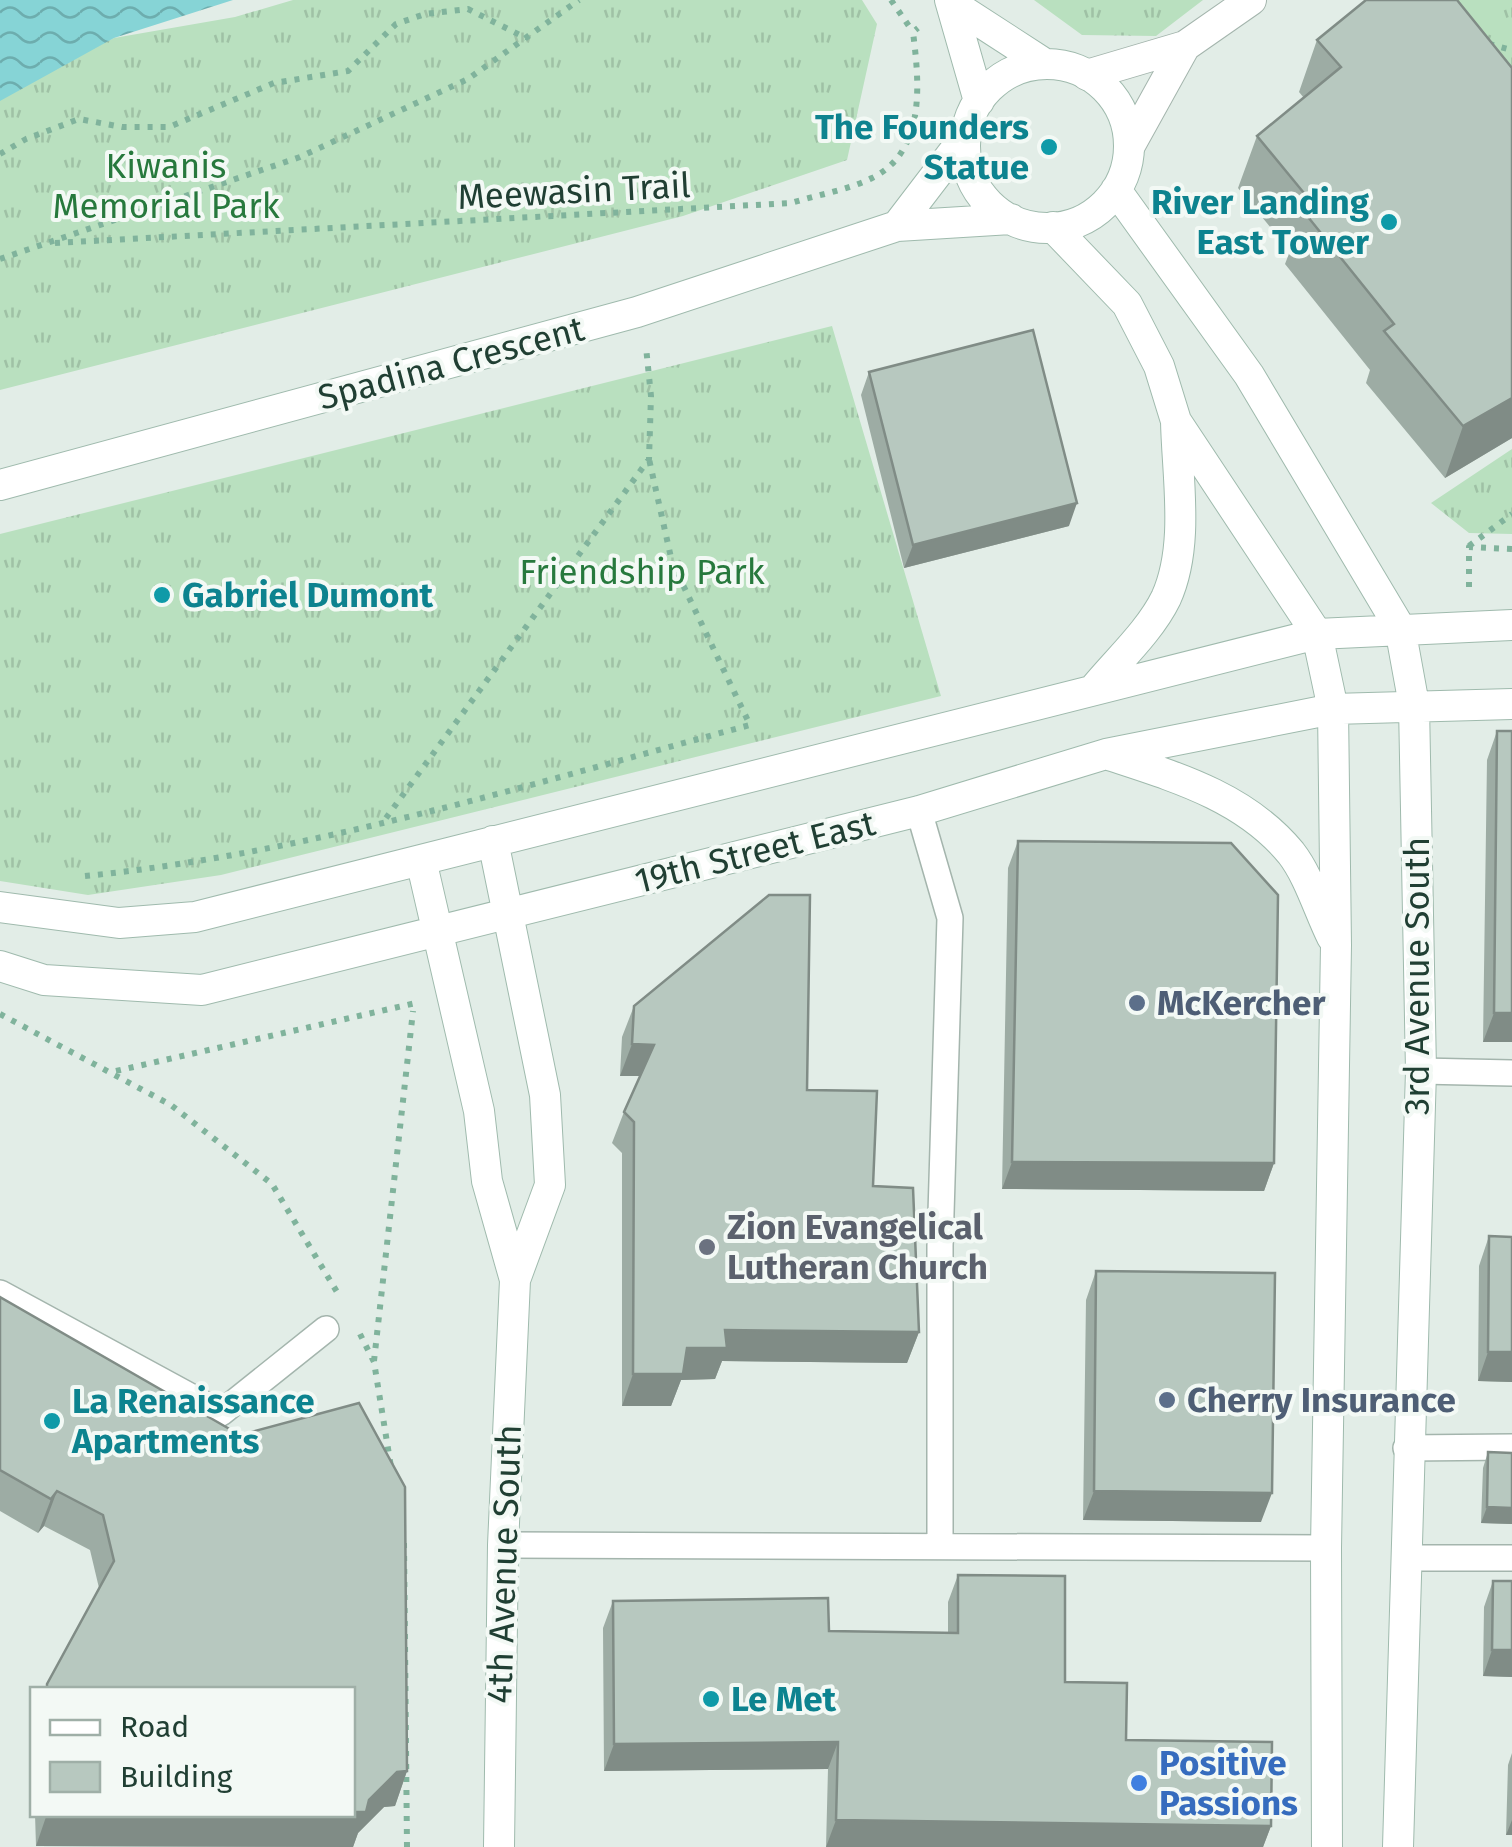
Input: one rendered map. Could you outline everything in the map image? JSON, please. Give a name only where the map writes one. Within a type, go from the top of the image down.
[{"type":"main road","points":[[952,2],[1044,64],[1087,74],[1185,46],[1251,0]]},
{"type":"main road","points":[[952,2],[978,101]]},
{"type":"main road","points":[[965,137],[972,180],[985,200],[1011,219],[1053,227],[1088,217],[1116,190],[1130,147],[1185,46]]},
{"type":"main road","points":[[897,226],[965,137],[978,101],[1002,78],[1044,64]]},
{"type":"main road","points":[[1087,74],[1118,105],[1130,147]]},
{"type":"main road","name":"3rd Avenue South","points":[[1116,190],[1250,375],[1400,628],[1414,705],[1421,1071],[1406,1448],[1398,1847]]},
{"type":"main road","name":"Spadina Crescent","points":[[0,485],[637,312],[897,226],[1011,219]]},
{"type":"main road","points":[[1053,227],[1127,304],[1160,366],[1176,420],[1176,568],[1158,610],[1094,689]]},
{"type":"main road","points":[[1176,420],[1316,634],[1332,710],[1336,945],[1326,1548],[1327,1847]]},
{"type":"main road","name":"19th Street East","points":[[0,907],[118,923],[194,917],[1316,634],[1512,625]]},
{"type":"main road","name":"19th Street East","points":[[0,966],[44,980],[202,990],[919,810],[1106,754],[1332,710],[1512,704]]},
{"type":"main road","points":[[1106,754],[1202,785],[1259,821],[1293,856],[1336,945]]},
{"type":"main road","name":"4th Avenue South","points":[[492,842],[545,1095],[550,1185],[515,1280],[503,1546],[499,1847]]},
{"type":"main road","name":"4th Avenue South","points":[[420,860],[479,1111],[487,1181],[515,1280]]},
{"type":"lane","points":[[919,810],[950,918],[940,1246],[940,1546]]},
{"type":"lane","points":[[1421,1071],[1512,1073]]},
{"type":"lane","points":[[0,1293],[221,1413],[326,1330]]},
{"type":"lane","points":[[1406,1448],[1512,1447]]},
{"type":"lane","points":[[503,1546],[1326,1548]]},
{"type":"lane","points":[[1405,1558],[1512,1558]]},
{"type":"path","name":"Meewasin Trail","points":[[0,259],[55,244],[300,158],[468,79],[579,0]]},
{"type":"path","points":[[891,0],[913,32],[952,2]]},
{"type":"path","points":[[0,154],[26,139],[80,119],[122,127],[170,127],[274,84],[348,71],[396,24],[425,14],[468,8],[526,38]]},
{"type":"path","name":"Meewasin Trail","points":[[55,244],[790,203],[874,177],[914,129],[918,77],[913,32]]},
{"type":"path","points":[[1479,41],[1512,50]]},
{"type":"path","points":[[74,876],[161,868],[385,819],[750,726],[672,562],[649,460],[651,396],[637,312]]},
{"type":"path","points":[[385,819],[649,460]]},
{"type":"path","points":[[1469,546],[1512,514]]},
{"type":"path","points":[[1469,546],[1512,549]]},
{"type":"path","points":[[1469,546],[1469,626]]},
{"type":"path","points":[[114,1071],[414,1004],[374,1362],[394,1480]]},
{"type":"path","points":[[0,1014],[114,1071],[171,1105],[272,1184],[342,1300]]},
{"type":"path","points":[[352,1317],[374,1362]]},
{"type":"path","points":[[404,1539],[407,1847]]},
{"type":"green space","name":"Kiwanis Memorial Park","points":[[293,0],[862,0],[877,24],[847,160],[683,216],[0,390],[0,94],[114,38],[235,17]]},
{"type":"green space","points":[[1034,0],[1203,0],[1156,36],[1082,35]]},
{"type":"green space","points":[[1403,0],[1512,0],[1512,127]]},
{"type":"green space","name":"Friendship Park","points":[[832,326],[941,696],[221,875],[88,895],[0,881],[0,534]]},
{"type":"green space","points":[[1512,449],[1512,534],[1469,533],[1431,503]]},
{"type":"water","points":[[0,0],[233,0],[114,38],[0,101]]},
{"type":"building","name":"River Landing East Tower","points":[[1366,0],[1457,0],[1512,68],[1512,398],[1463,426],[1384,331],[1394,324],[1304,212],[1313,204],[1257,136],[1341,67],[1317,40]]},
{"type":"building","points":[[1033,330],[1077,503],[913,545],[869,372]]},
{"type":"building","points":[[1497,731],[1512,731],[1512,1013],[1494,1013]]},
{"type":"building","name":"McKercher","points":[[1018,841],[1231,843],[1278,895],[1274,1163],[1012,1162]]},
{"type":"building","points":[[769,895],[810,895],[807,1090],[877,1091],[873,1186],[913,1188],[919,1332],[725,1330],[727,1348],[687,1348],[683,1374],[633,1374],[634,1122],[624,1112],[654,1045],[632,1044],[634,1006]]},
{"type":"building","points":[[1489,1236],[1512,1237],[1512,1352],[1488,1352]]},
{"type":"building","points":[[1096,1271],[1275,1273],[1272,1493],[1094,1491]]},
{"type":"building","points":[[0,1297],[240,1435],[359,1403],[405,1487],[407,1771],[397,1772],[369,1800],[366,1812],[355,1812],[355,1687],[47,1687],[114,1561],[103,1515],[57,1491],[51,1499],[0,1470]]},
{"type":"building","points":[[1488,1452],[1512,1453],[1512,1508],[1487,1507]]},
{"type":"building","points":[[958,1575],[1065,1576],[1065,1682],[1127,1683],[1126,1740],[1272,1742],[1271,1826],[836,1820],[838,1742],[614,1744],[613,1601],[828,1598],[829,1631],[958,1633]]},
{"type":"building","points":[[1493,1581],[1512,1581],[1512,1650],[1492,1650]]},
{"type":"place","name":"The Founders Statue","points":[[1049,147]]},
{"type":"place","name":"River Landing East Tower","points":[[1389,222]]},
{"type":"place","name":"Gabriel Dumont","points":[[162,595]]},
{"type":"place","name":"McKercher","points":[[1137,1003]]},
{"type":"place","name":"Zion Evangelical Lutheran Church","points":[[707,1247]]},
{"type":"place","name":"Cherry Insurance","points":[[1167,1400]]},
{"type":"place","name":"La Renaissance Apartments","points":[[52,1421]]},
{"type":"place","name":"Le Met","points":[[711,1699]]},
{"type":"place","name":"Positive Passions","points":[[1139,1783]]}]
